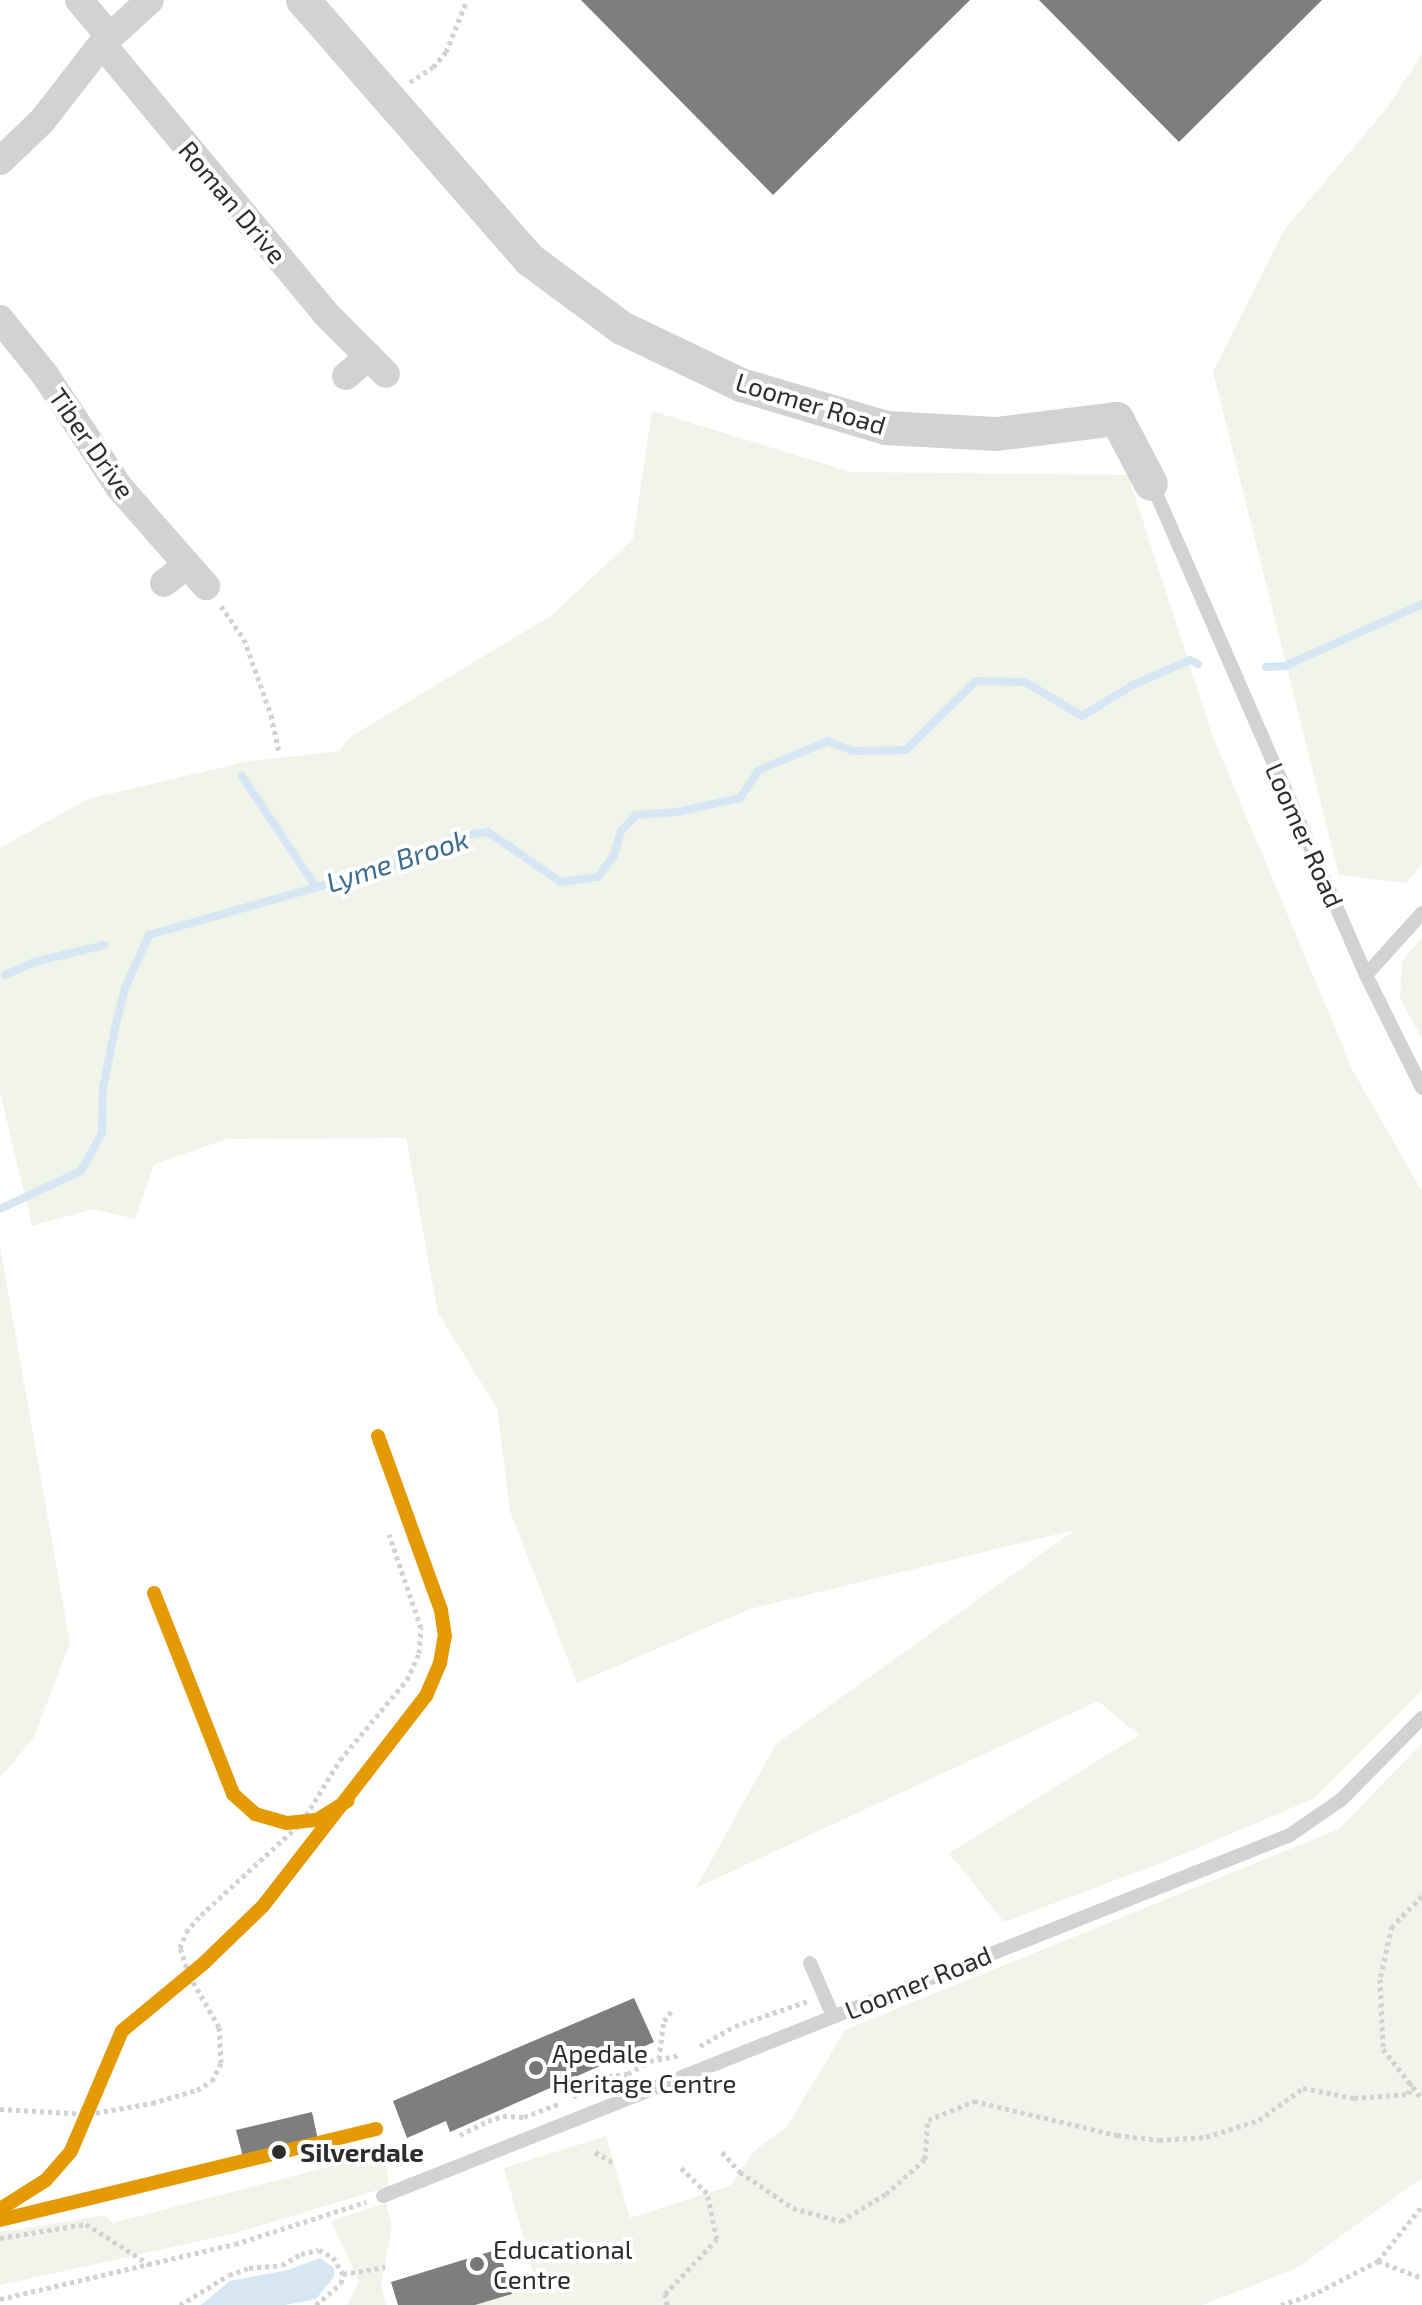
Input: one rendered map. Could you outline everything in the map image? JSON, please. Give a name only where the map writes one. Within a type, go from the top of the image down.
[{"type":"street","name":"Roman Drive","points":[[79,0],[106,40],[325,313],[378,365],[346,376]]},
{"type":"street","points":[[0,161],[42,121],[106,40],[150,0]]},
{"type":"street","name":"Loomer Road","points":[[303,0],[530,260],[622,328],[741,385],[886,428],[996,434],[1117,419],[1151,484]]},
{"type":"street","name":"Tiber Drive","points":[[0,319],[45,375],[119,487],[206,586]]},
{"type":"street","points":[[164,583],[187,565]]},
{"type":"lane","name":"Loomer Road","points":[[1151,484],[1366,975],[1422,1088]]},
{"type":"lane","points":[[1366,975],[1422,913]]},
{"type":"lane","name":"Loomer Road","points":[[383,2196],[1290,1835],[1342,1799],[1422,1718]]},
{"type":"lane","points":[[810,1963],[833,2016]]},
{"type":"path","points":[[387,97],[433,67],[446,52],[467,0]]},
{"type":"path","points":[[206,586],[244,639],[271,715],[279,752]]},
{"type":"path","points":[[0,2109],[88,2114],[152,2103],[197,2090],[212,2081],[221,2063],[219,2027],[189,1975],[180,1948],[186,1932],[201,1915],[302,1822],[340,1760],[407,1680],[419,1653],[421,1628],[389,1534]]},
{"type":"path","points":[[1422,1896],[1392,1926],[1380,1979],[1383,2049],[1422,2099]]},
{"type":"path","points":[[696,2049],[735,2026],[792,2009],[823,1993]]},
{"type":"path","points":[[659,2059],[664,2021],[673,2009]]},
{"type":"path","points":[[460,2135],[503,2116],[524,2117],[548,2105],[565,2102],[600,2077],[628,2074],[659,2059],[688,2052]]},
{"type":"path","points":[[722,2152],[747,2178],[793,2208],[841,2221],[886,2194],[925,2159],[928,2120],[974,2101],[1117,2135],[1159,2140],[1206,2137],[1259,2120],[1303,2088],[1354,2098],[1409,2094],[1411,2082]]},
{"type":"path","points":[[595,2152],[614,2163]]},
{"type":"path","points":[[667,2305],[665,2294],[717,2239],[707,2193],[679,2166]]},
{"type":"path","points":[[0,2299],[235,2244],[383,2196]]},
{"type":"path","points":[[1281,2305],[1318,2292],[1378,2261],[1422,2206]]},
{"type":"path","points":[[0,2238],[86,2224],[151,2265]]},
{"type":"path","points":[[180,2305],[189,2304],[229,2275],[249,2268],[282,2265],[301,2254],[319,2250],[333,2257],[343,2274],[341,2283],[316,2305]]},
{"type":"path","points":[[1378,2261],[1422,2278]]},
{"type":"path","points":[[343,2274],[385,2267]]},
{"type":"shaded area","points":[[1422,54],[1422,864],[1406,883],[1339,875],[1213,372],[1284,230],[1387,108]]},
{"type":"shaded area","points":[[652,411],[851,472],[1128,475],[1213,737],[1353,1071],[1422,1191],[1422,1690],[1313,1799],[1171,1859],[1004,1922],[949,1853],[1139,1735],[1098,1701],[696,1888],[776,1744],[1075,1530],[750,1609],[577,1683],[510,1511],[497,1408],[438,1313],[406,1138],[227,1139],[154,1164],[135,1219],[93,1209],[32,1226],[0,1092],[0,848],[88,799],[245,762],[339,751],[350,737],[552,615],[633,539]]},
{"type":"shaded area","points":[[1422,937],[1422,1039],[1400,998],[1402,962]]},
{"type":"shaded area","points":[[0,1246],[70,1643],[34,1737],[0,1778]]},
{"type":"shaded area","points":[[1422,1743],[1422,2178],[1295,2269],[1202,2305],[475,2305],[537,2285],[504,2168],[606,2136],[630,2218],[730,2186],[755,2150],[786,2128],[845,2030],[1339,1829]]},
{"type":"shaded area","points":[[387,2152],[388,2187],[236,2233],[0,2285],[0,2232],[105,2215],[112,2223]]},
{"type":"shaded area","points":[[386,2203],[392,2226],[381,2285],[386,2305],[347,2305],[359,2281],[331,2221]]},
{"type":"water","points":[[320,2258],[334,2268],[334,2277],[316,2299],[285,2305],[201,2305],[230,2281],[288,2270]]},
{"type":"building","points":[[581,0],[970,0],[773,195]]},
{"type":"building","points":[[1039,0],[1322,0],[1179,142]]},
{"type":"building","name":"Apedale Heritage Centre","points":[[634,1998],[654,2042],[575,2077],[576,2084],[559,2092],[557,2085],[450,2132],[446,2121],[407,2138],[393,2101]]},
{"type":"building","name":"Silverdale","points":[[312,2112],[318,2140],[243,2157],[236,2130]]},
{"type":"building","name":"Educational Centre","points":[[499,2249],[512,2294],[475,2305],[398,2305],[391,2282]]},
{"type":"waterway","name":"Lyme Brook","points":[[1266,667],[1285,666],[1422,604]]},
{"type":"waterway","name":"Lyme Brook","points":[[0,1209],[81,1171],[102,1133],[103,1088],[115,1028],[125,988],[149,935],[412,860],[453,837],[488,832],[561,882],[598,877],[614,855],[621,831],[636,815],[677,812],[740,798],[759,770],[828,741],[853,751],[906,750],[976,681],[1025,682],[1082,716],[1133,685],[1190,660],[1198,664]]},
{"type":"waterway","points":[[242,776],[316,887]]},
{"type":"waterway","points":[[5,975],[34,962],[105,945]]},
{"type":"transit line","points":[[0,2209],[46,2180],[71,2151],[122,2031],[205,1962],[263,1906],[426,1696],[440,1663],[445,1636],[441,1610],[378,1436]]},
{"type":"transit line","points":[[154,1593],[233,1794],[255,1814],[287,1823],[317,1820],[348,1801]]},
{"type":"transit line","points":[[0,2220],[376,2129]]},
{"type":"place","name":"Apedale Heritage Centre","points":[[536,2068]]},
{"type":"place","name":"Silverdale","points":[[279,2152]]},
{"type":"place","name":"Educational Centre","points":[[477,2264]]}]
